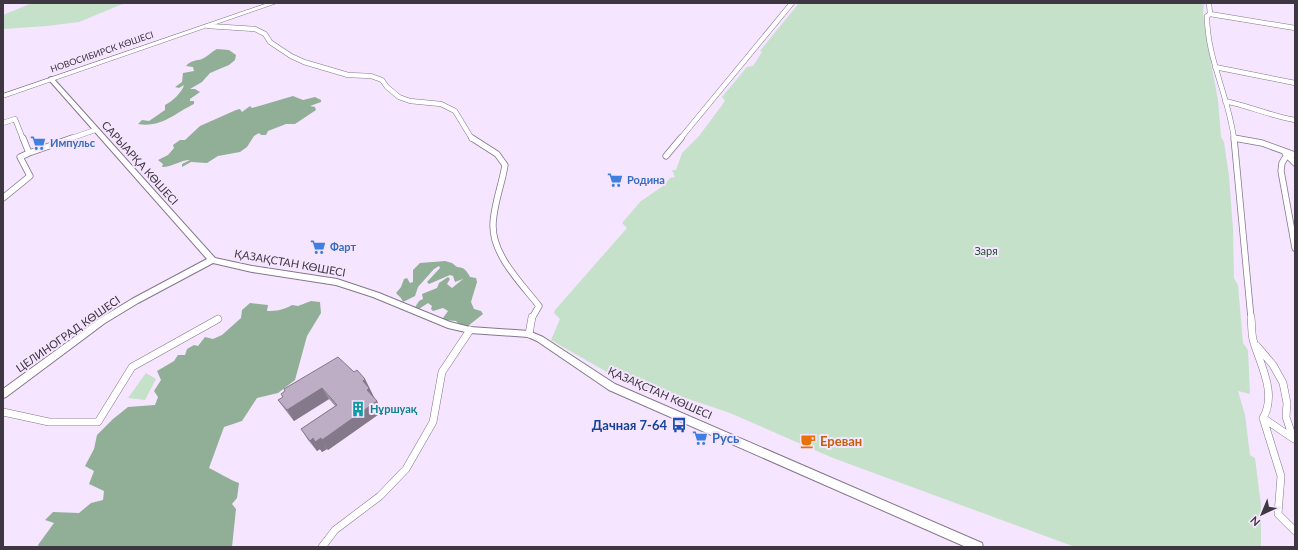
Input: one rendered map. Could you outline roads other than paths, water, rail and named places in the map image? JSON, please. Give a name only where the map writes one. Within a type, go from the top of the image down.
[{"type":"main road","name":"НОВОСИБИРСК КӨШЕСІ","points":[[3,96],[274,3]]},
{"type":"street","points":[[666,156],[792,3]]},
{"type":"street","points":[[1209,3],[1210,14]]},
{"type":"street","points":[[1210,14],[1295,28]]},
{"type":"street","points":[[1210,14],[1206,16],[1207,28],[1215,67],[1232,122],[1244,233],[1253,341],[1264,368],[1269,398],[1267,411],[1263,418],[1270,445],[1281,476],[1278,514],[1295,531]]},
{"type":"street","points":[[208,26],[254,29],[265,34],[270,42],[291,56],[304,62],[348,75],[372,76],[382,80],[387,87],[399,97],[410,101],[440,104],[455,111],[473,140],[497,154],[505,164],[492,227],[496,244],[539,306],[531,320],[529,334]]},
{"type":"street","points":[[1215,67],[1295,83]]},
{"type":"street","name":"САРЫАРҚА КӨШЕСІ","points":[[51,79],[212,260]]},
{"type":"street","points":[[1226,101],[1244,105],[1272,116],[1295,120]]},
{"type":"street","points":[[3,123],[15,119],[29,152]]},
{"type":"street","points":[[3,198],[30,176],[20,157],[29,152],[95,130]]},
{"type":"street","points":[[1234,138],[1262,143],[1282,150],[1288,154],[1295,163]]},
{"type":"street","points":[[1288,154],[1295,155]]},
{"type":"street","points":[[1288,154],[1282,163],[1281,171],[1295,248]]},
{"type":"street","name":"ҚАЗАҚСТАН КӨШЕСІ","points":[[212,260],[252,269],[337,282],[376,295],[448,325],[470,330],[529,334],[540,339],[612,387],[978,547]]},
{"type":"street","name":"ЦЕЛИНОГРАД КӨШЕСІ","points":[[3,394],[102,321],[212,260]]},
{"type":"street","points":[[3,412],[44,421],[75,424],[98,422],[132,367],[218,319]]},
{"type":"street","points":[[322,547],[334,530],[380,496],[406,469],[433,422],[435,403],[442,372],[470,330]]},
{"type":"street","points":[[1253,341],[1273,365],[1283,383],[1287,403],[1286,417],[1294,439]]},
{"type":"street","points":[[1263,418],[1294,439]]},
{"type":"place","name":"Импульс","points":[[38,143]]},
{"type":"place","name":"Родина","points":[[615,180]]},
{"type":"place","name":"Фарт","points":[[318,247]]},
{"type":"place","name":"Нұршуақ","points":[[358,409]]},
{"type":"place","name":"Дачная 7-64","points":[[679,425]]},
{"type":"place","name":"Русь","points":[[700,438]]},
{"type":"place","name":"Ереван","points":[[808,441]]},
{"type":"park label","name":"Заря","points":[[986,251]]}]
